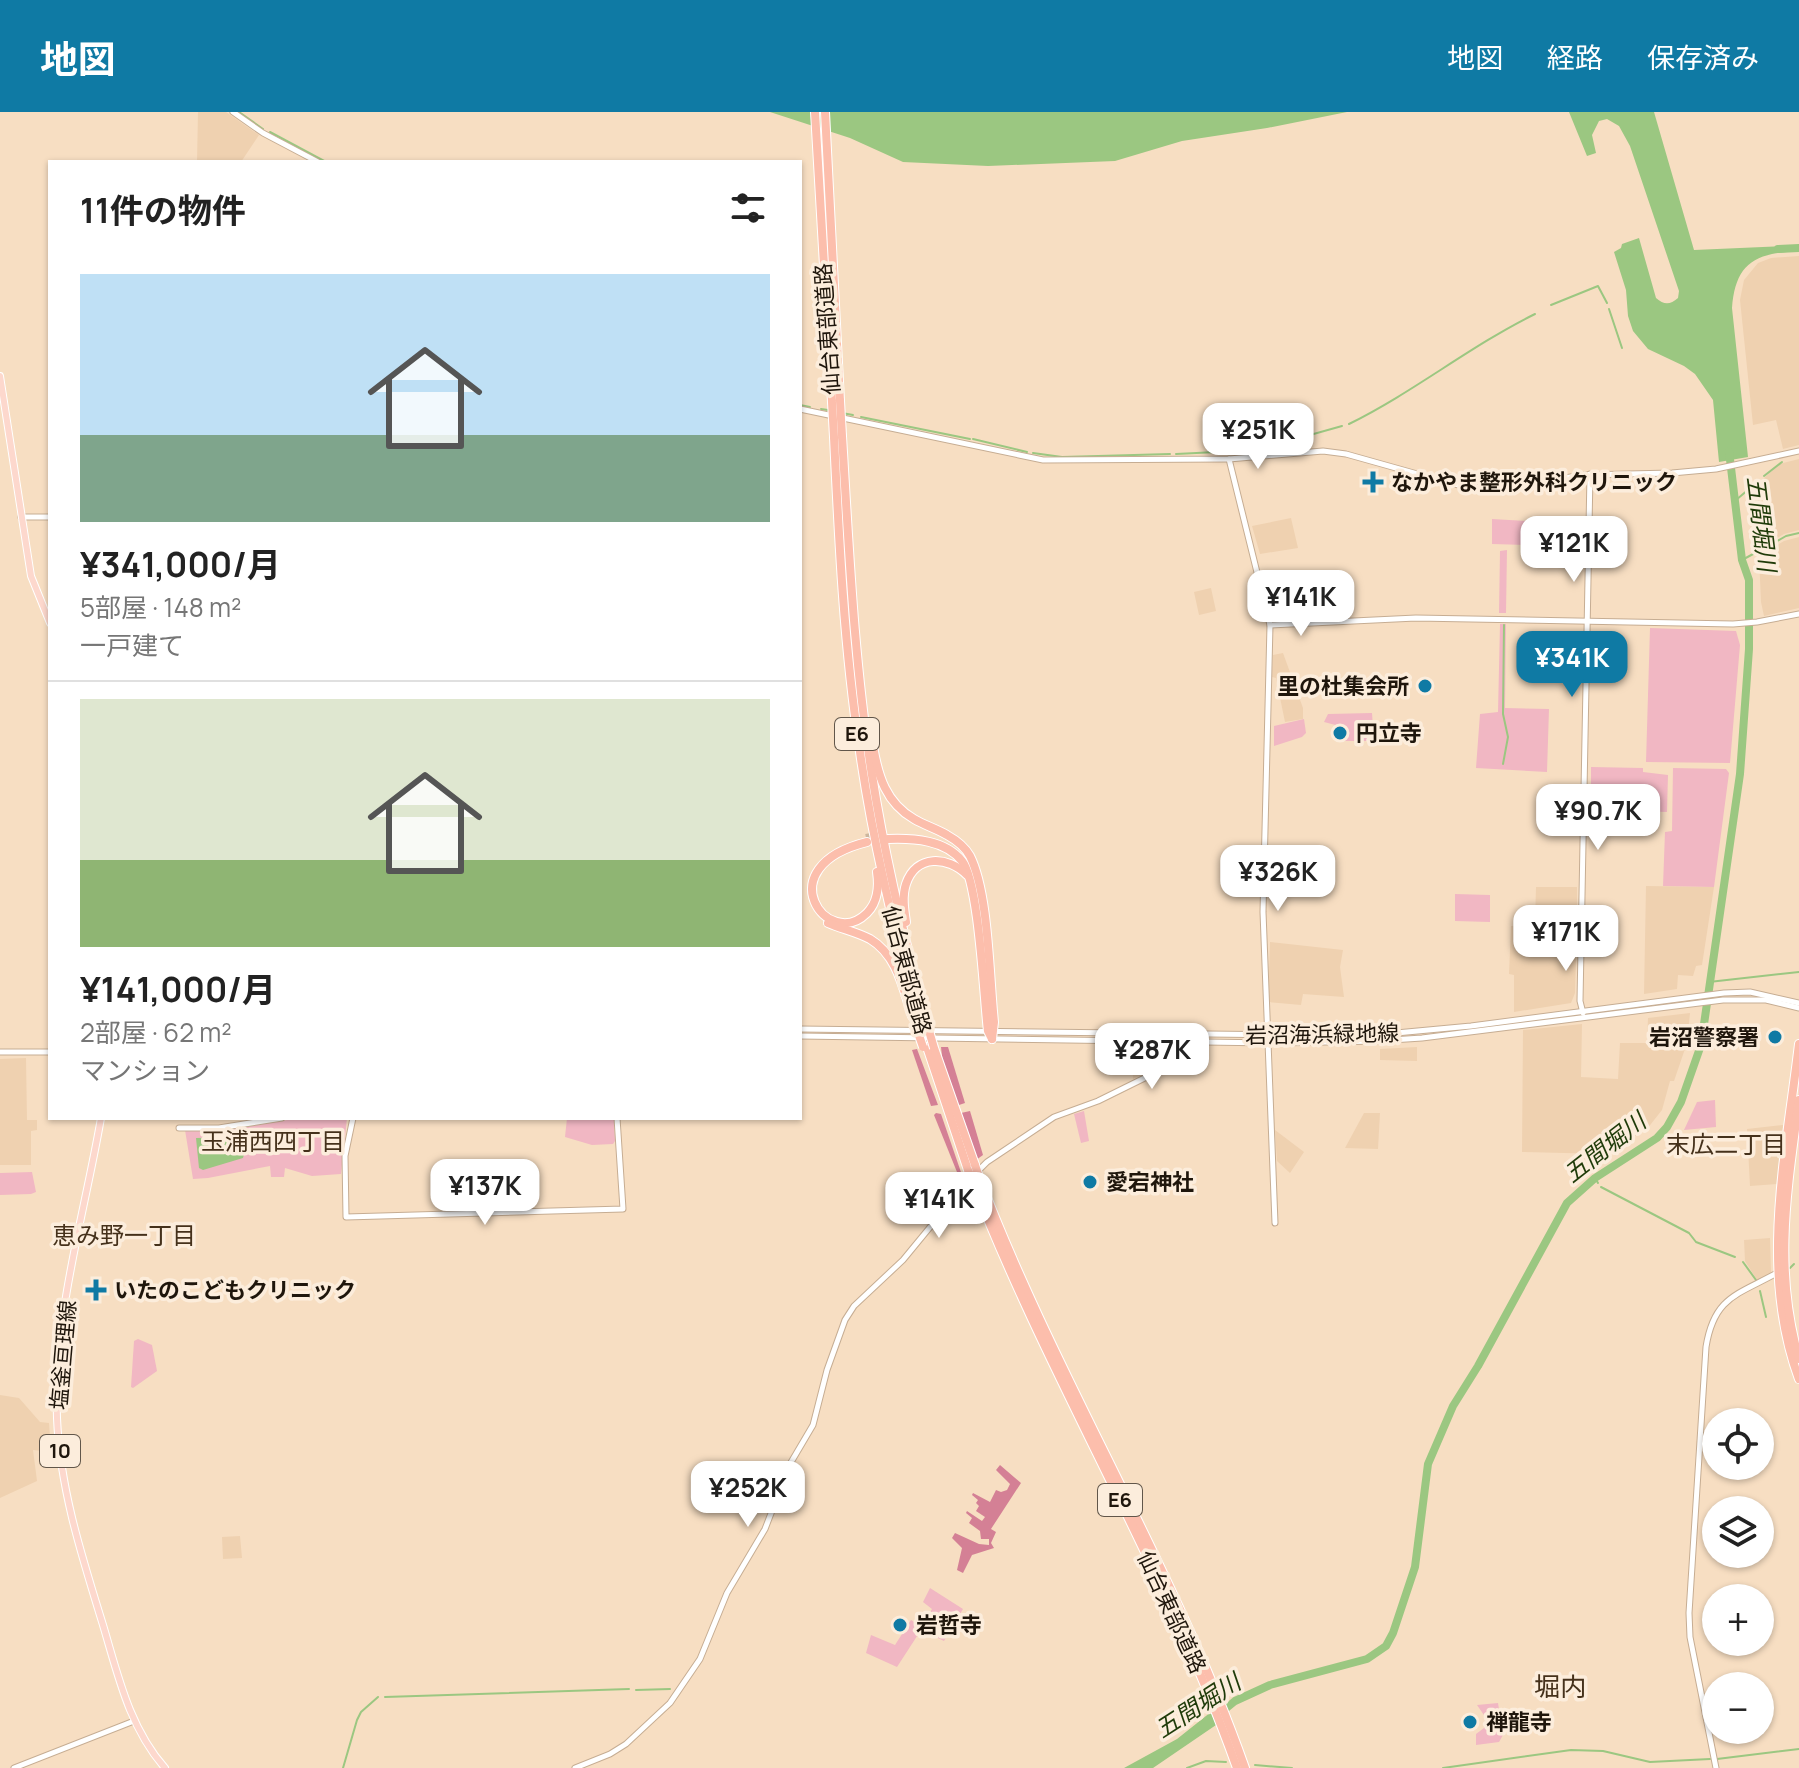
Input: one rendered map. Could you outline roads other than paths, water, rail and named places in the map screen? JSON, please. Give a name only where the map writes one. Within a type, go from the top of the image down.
[{"type":"highway","name":"仙台東部道路","points":[[815,112],[827,242],[838,437],[871,774],[921,1024]]},
{"type":"highway","name":"仙台東部道路","points":[[825,112],[827,242]]},
{"type":"highway","name":"仙台東部道路","points":[[838,437],[840,567],[854,711],[878,856],[940,1091],[972,1168]]},
{"type":"highway","points":[[856,643],[875,756],[884,789],[907,815],[959,844],[968,852],[973,864],[982,899],[992,1034]]},
{"type":"highway","points":[[854,711],[861,781],[878,883],[873,905],[862,917],[846,922],[828,917],[813,900],[812,882],[816,872],[835,854],[866,840],[846,844],[822,858],[809,877],[808,897],[825,921],[871,940],[887,954],[921,1024]]},
{"type":"highway","points":[[973,864],[954,848],[937,840],[888,836],[945,848],[965,865],[970,879],[992,1034]]},
{"type":"highway","points":[[921,1024],[905,918],[906,885],[915,869],[925,862],[937,860],[956,865],[970,879]]},
{"type":"highway","points":[[1799,1044],[1781,1196],[1777,1273],[1784,1329],[1799,1379]]},
{"type":"highway","name":"仙台東部道路","points":[[928,1047],[976,1179],[1036,1320],[1130,1503],[1245,1768]]},
{"type":"highway","points":[[1799,1100],[1782,1252],[1787,1307],[1799,1359]]},
{"type":"highway","name":"仙台東部道路","points":[[1200,1661],[1237,1768]]},
{"type":"main road","points":[[0,376],[31,576],[48,618]]},
{"type":"main road","name":"塩釜亘理線","points":[[101,1120],[61,1343],[57,1417],[64,1476],[76,1532],[119,1678],[134,1721],[162,1767]]},
{"type":"street","points":[[233,112],[263,133],[314,160]]},
{"type":"street","points":[[802,409],[1043,460],[1229,459],[1323,451],[1346,454],[1453,484],[1491,490],[1590,474],[1716,469],[1799,451]]},
{"type":"street","points":[[1229,459],[1270,625],[1263,912],[1275,1223]]},
{"type":"street","points":[[1583,1014],[1580,1001],[1590,474]]},
{"type":"street","points":[[21,517],[48,517]]},
{"type":"street","points":[[1270,625],[1416,618],[1742,624],[1799,614]]},
{"type":"street","name":"岩沼海浜緑地線","points":[[802,1029],[1188,1039],[1400,1040],[1750,992],[1799,1005]]},
{"type":"street","name":"岩沼海浜緑地線","points":[[802,1036],[992,1034]]},
{"type":"street","points":[[575,1768],[626,1744],[670,1703],[700,1659],[727,1593],[765,1529],[790,1464],[811,1430],[832,1354],[854,1306],[903,1260],[987,1162],[1054,1117],[1098,1101],[1183,1059],[1187,1055],[1188,1039]]},
{"type":"street","points":[[0,1052],[48,1052]]},
{"type":"street","points":[[179,1128],[219,1128],[269,1120]]},
{"type":"street","points":[[353,1120],[345,1156],[346,1217],[623,1209],[617,1120]]},
{"type":"street","points":[[1715,1762],[1690,1637],[1689,1613],[1706,1347],[1714,1314],[1722,1305],[1777,1273]]},
{"type":"street","points":[[14,1768],[134,1721]]},
{"type":"waterway","points":[[239,112],[263,129]]},
{"type":"waterway","points":[[270,132],[322,160]]},
{"type":"waterway","name":"五間堀川","points":[[1778,249],[1799,248]]},
{"type":"waterway","points":[[1551,305],[1598,286],[1607,303]]},
{"type":"waterway","points":[[1609,309],[1622,348]]},
{"type":"waterway","points":[[1349,424],[1535,314]]},
{"type":"waterway","points":[[802,405],[810,407]]},
{"type":"waterway","points":[[821,409],[828,410]]},
{"type":"waterway","points":[[842,413],[853,415]]},
{"type":"waterway","points":[[861,417],[970,439]]},
{"type":"waterway","points":[[1176,454],[1257,450],[1342,426]]},
{"type":"waterway","points":[[973,439],[1027,452]]},
{"type":"waterway","name":"五間堀川","points":[[1219,1714],[1235,1701],[1270,1685],[1367,1659],[1386,1646],[1415,1567],[1428,1464],[1453,1406],[1567,1203],[1595,1178],[1657,1138],[1681,1102],[1701,1045],[1740,774],[1749,649],[1749,580],[1742,560],[1729,451]]},
{"type":"waterway","points":[[1033,453],[1062,457],[1170,454]]},
{"type":"waterway","points":[[1764,476],[1782,462]]},
{"type":"waterway","points":[[1736,500],[1749,489]]},
{"type":"waterway","points":[[1760,551],[1786,536],[1799,533]]},
{"type":"waterway","points":[[1742,560],[1755,553]]},
{"type":"waterway","points":[[1503,764],[1508,737],[1503,714],[1504,625]]},
{"type":"waterway","points":[[1709,982],[1799,972]]},
{"type":"waterway","name":"五間堀川","points":[[1595,1178],[1598,1183]]},
{"type":"waterway","points":[[1601,1187],[1689,1233],[1696,1242],[1735,1257]]},
{"type":"waterway","points":[[1743,1262],[1756,1280]]},
{"type":"waterway","points":[[1790,1268],[1794,1264]]},
{"type":"waterway","points":[[1760,1291],[1766,1317]]},
{"type":"waterway","points":[[385,1697],[629,1689]]},
{"type":"waterway","points":[[636,1690],[670,1689]]},
{"type":"waterway","points":[[343,1768],[357,1720],[361,1712],[378,1697]]},
{"type":"waterway","points":[[1717,1759],[1799,1749]]},
{"type":"waterway","points":[[1443,1768],[1571,1750],[1603,1751],[1650,1762],[1710,1759]]},
{"type":"waterway","points":[[1187,1768],[1206,1761],[1226,1762]]},
{"type":"waterway","points":[[1255,1765],[1292,1768]]},
{"type":"tunnel","points":[[866,838],[887,834]]},
{"type":"place","name":"なかやま整形外科クリニック","points":[[1373,482]]},
{"type":"place","name":"里の杜集会所","points":[[1425,686]]},
{"type":"place","name":"円立寺","points":[[1340,733]]},
{"type":"place","name":"岩沼警察署","points":[[1775,1037]]},
{"type":"place","name":"愛宕神社","points":[[1090,1182]]},
{"type":"place","name":"いたのこどもクリニック","points":[[96,1290]]},
{"type":"place","name":"岩哲寺","points":[[900,1625]]},
{"type":"place","name":"禅龍寺","points":[[1470,1722]]},
{"type":"district","name":"玉浦西四丁目","points":[[273,1142]]},
{"type":"district","name":"末広二丁目","points":[[1726,1145]]},
{"type":"district","name":"恵み野一丁目","points":[[124,1236]]},
{"type":"district","name":"堀内","points":[[1560,1687]]}]
